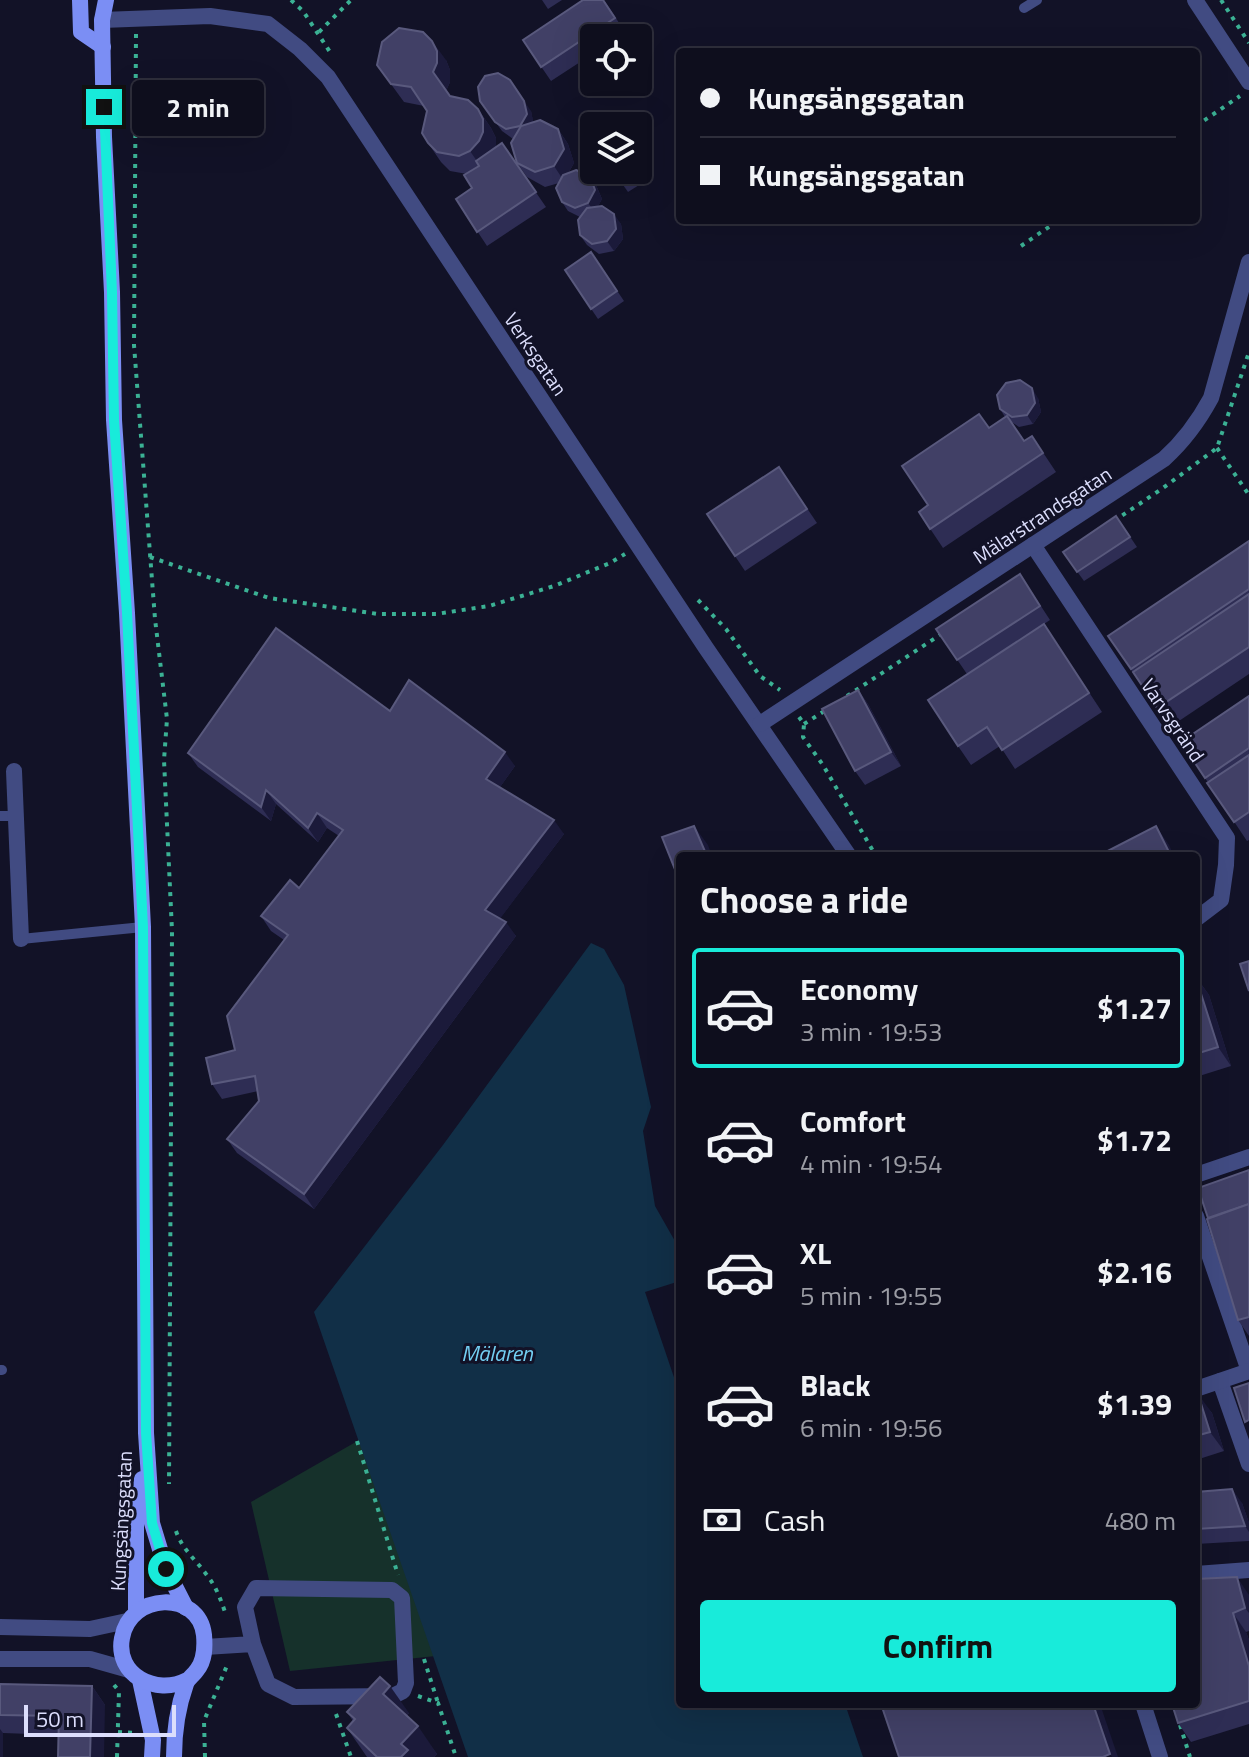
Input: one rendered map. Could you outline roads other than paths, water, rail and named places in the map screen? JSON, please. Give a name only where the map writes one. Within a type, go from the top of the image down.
[{"type":"main road","points":[[80,0],[81,32],[103,47]]},
{"type":"main road","name":"Kungsängsgatan","points":[[97,0],[102,20],[114,420],[143,927],[146,1433],[152,1523],[166,1569],[186,1608]]},
{"type":"main road","name":"Kungsängsgatan","points":[[102,20],[106,0]]},
{"type":"main road","name":"Kungsängsgatan","points":[[132,1616],[136,1526],[146,1433]]},
{"type":"main road","points":[[134,1675],[166,1687],[187,1680],[199,1668],[205,1647],[203,1630],[196,1617],[186,1608],[171,1602],[157,1602],[132,1616],[121,1643],[122,1657],[134,1675],[153,1740],[152,1757]]},
{"type":"main road","points":[[174,1757],[174,1729],[187,1680]]},
{"type":"street","points":[[1195,0],[1249,82]]},
{"type":"street","name":"Verksgatan","points":[[102,20],[210,16],[268,24],[300,49],[328,77],[846,852]]},
{"type":"street","name":"Mälarstrandsgatan","points":[[760,724],[1164,459],[1195,427],[1211,398],[1249,262]]},
{"type":"street","name":"Varvsgränd","points":[[1033,545],[1227,838],[1221,900],[1200,916]]},
{"type":"street","points":[[14,771],[8,816],[21,939]]},
{"type":"street","points":[[1200,1174],[1249,1157]]},
{"type":"street","points":[[1200,1228],[1249,1371],[1200,1388]]},
{"type":"street","points":[[1220,1381],[1249,1464]]},
{"type":"street","points":[[1200,1574],[1249,1570]]},
{"type":"street","points":[[256,1588],[392,1590],[402,1598],[406,1683],[403,1691],[393,1696],[294,1697],[268,1684],[253,1644],[245,1607],[256,1588]]},
{"type":"street","points":[[0,1627],[90,1629],[132,1616]]},
{"type":"street","points":[[205,1647],[253,1644]]},
{"type":"street","points":[[0,1659],[90,1659],[134,1675]]},
{"type":"street","points":[[1144,1708],[1160,1757]]},
{"type":"lane","points":[[1024,8],[1037,0]]},
{"type":"lane","points":[[21,939],[143,927]]},
{"type":"water","name":"Mälaren","points":[[591,943],[604,949],[624,985],[651,1107],[643,1131],[655,1206],[676,1243],[676,1282],[645,1292],[676,1383],[676,1708],[846,1708],[863,1757],[468,1757],[314,1312],[443,1145]]}]
